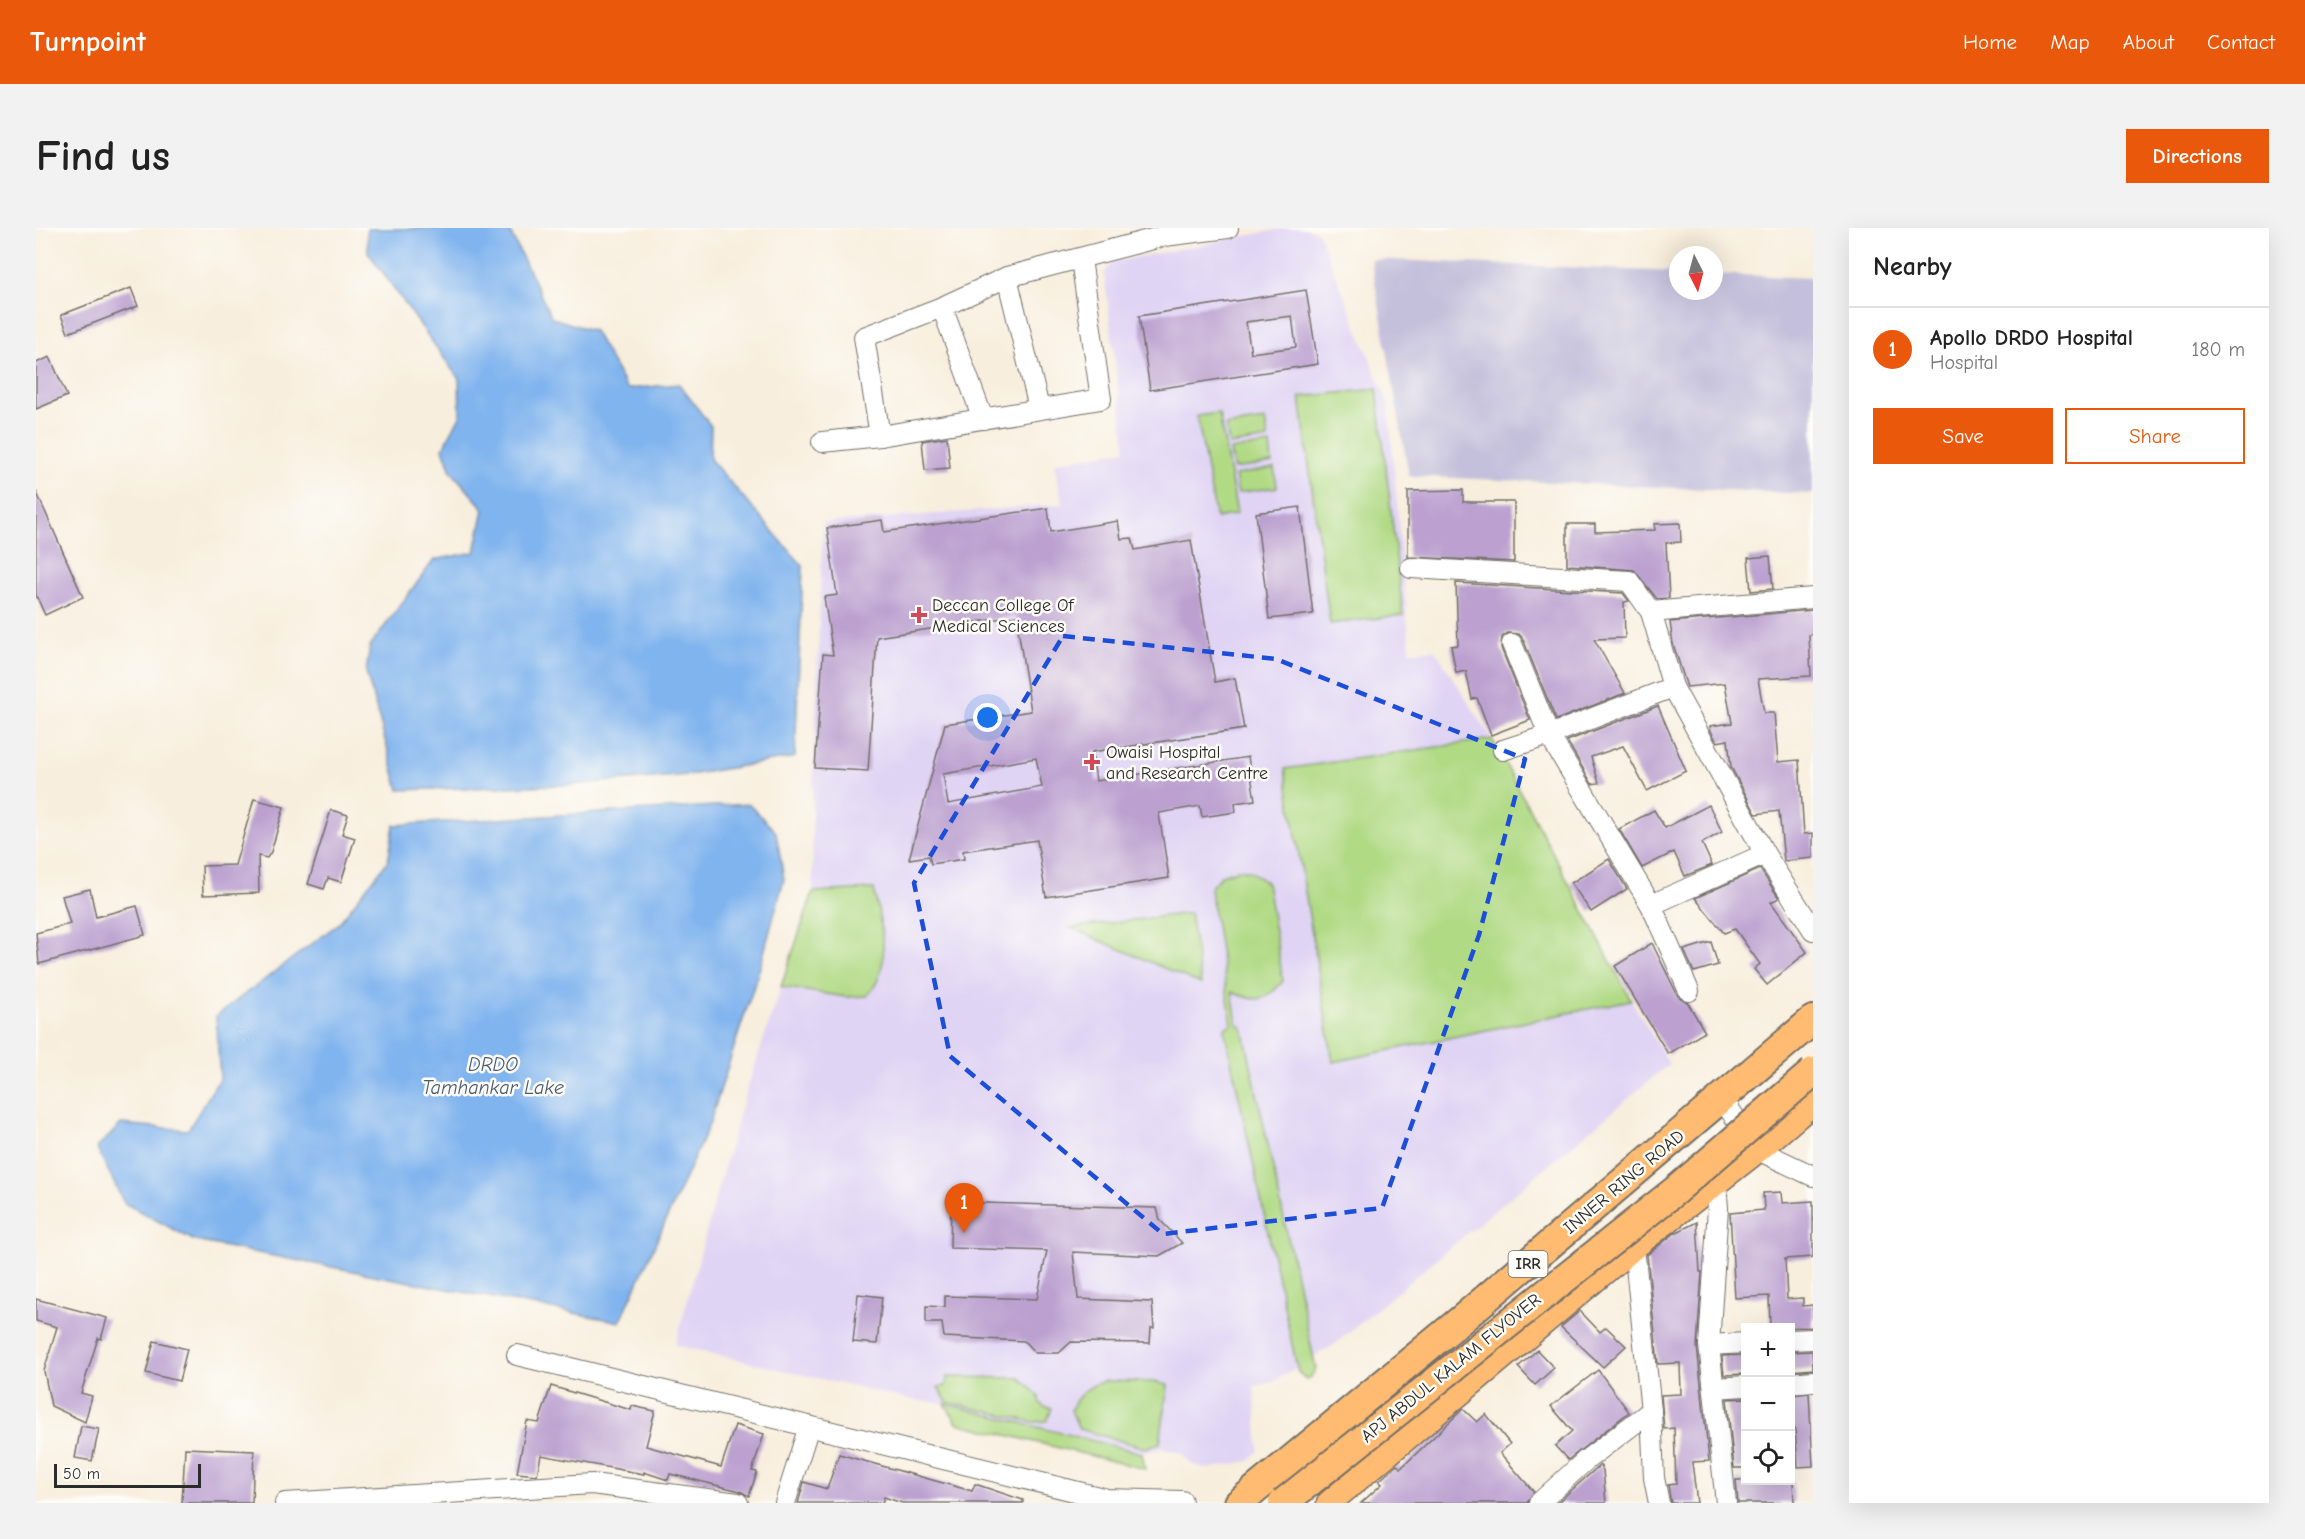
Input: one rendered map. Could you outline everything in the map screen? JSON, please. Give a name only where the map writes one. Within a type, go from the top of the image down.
[{"type":"highway","name":"INNER RING ROAD","points":[[1239,1503],[1462,1319],[1813,1020]]},
{"type":"highway","name":"APJ ABDUL KALAM FLYOVER","points":[[1283,1503],[1676,1190],[1813,1072]]},
{"type":"main road","points":[[1329,1503],[1634,1247],[1758,1150],[1813,1103]]},
{"type":"street","points":[[880,436],[864,337],[1007,277],[1164,236],[1228,228]]},
{"type":"street","points":[[822,442],[880,436],[1101,399],[1081,259]]},
{"type":"street","points":[[1007,277],[1039,408]]},
{"type":"street","points":[[942,306],[983,419]]},
{"type":"street","points":[[1411,568],[1629,581],[1651,612],[1673,687],[1765,854],[1813,930]]},
{"type":"street","points":[[1651,612],[1813,598]]},
{"type":"street","points":[[1512,645],[1549,735],[1651,905],[1689,991]]},
{"type":"street","points":[[1503,750],[1549,735],[1673,687]]},
{"type":"street","points":[[1651,905],[1765,854]]},
{"type":"street","points":[[1722,1099],[1758,1150],[1813,1176]]},
{"type":"street","points":[[1716,1182],[1718,1208],[1709,1346],[1726,1503]]},
{"type":"street","points":[[1634,1247],[1651,1411],[1654,1478],[1659,1503]]},
{"type":"street","points":[[1795,1340],[1813,1339]]},
{"type":"street","points":[[1709,1346],[1741,1343]]},
{"type":"street","points":[[517,1355],[1107,1499],[1177,1498]]},
{"type":"street","points":[[1795,1383],[1813,1381]]},
{"type":"street","points":[[1714,1388],[1741,1386]]},
{"type":"street","points":[[1539,1503],[1586,1460],[1651,1411]]},
{"type":"street","points":[[785,1503],[808,1426]]},
{"type":"street","points":[[285,1503],[592,1484],[738,1503]]},
{"type":"highlighted area","points":[[1063,636],[1276,659],[1525,759],[1479,935],[1382,1208],[1163,1234],[950,1056],[914,883]]},
{"type":"shaded area","points":[[1286,228],[1305,228],[1318,232],[1388,403],[1410,651],[1435,650],[1492,739],[1631,1000],[1669,1064],[1335,1344],[1271,1383],[1254,1386],[1259,1450],[1250,1461],[1207,1469],[1192,1464],[1180,1452],[1163,1448],[1142,1453],[945,1404],[906,1399],[675,1345],[740,1110],[813,892],[812,813],[823,523],[1063,504],[1054,463],[1126,450],[1104,273],[1113,262]]},
{"type":"shaded area","points":[[1371,259],[1669,272],[1669,300],[1723,300],[1723,274],[1813,278],[1813,494],[1409,476]]},
{"type":"green space","points":[[1377,389],[1403,615],[1330,624],[1300,397]]},
{"type":"green space","points":[[1219,413],[1237,514],[1216,518],[1197,416]]},
{"type":"green space","points":[[1265,420],[1268,439],[1229,445],[1226,426]]},
{"type":"green space","points":[[1270,444],[1272,463],[1234,469],[1230,450]]},
{"type":"green space","points":[[1274,468],[1277,487],[1238,493],[1235,475]]},
{"type":"green space","points":[[1492,739],[1631,1000],[1333,1062],[1285,769]]},
{"type":"green space","points":[[1239,869],[1250,871],[1267,883],[1283,981],[1265,997],[1247,998],[1232,992],[1237,1024],[1243,1028],[1316,1369],[1310,1378],[1306,1379],[1298,1372],[1225,1032],[1225,1028],[1232,1024],[1210,888],[1222,875]]},
{"type":"green space","points":[[874,889],[882,931],[883,958],[876,984],[867,996],[846,997],[781,987],[813,892]]},
{"type":"green space","points":[[1190,913],[1201,984],[1071,928]]},
{"type":"green space","points":[[947,1377],[1020,1378],[1039,1396],[1039,1402],[1044,1407],[1052,1408],[1047,1421],[1033,1422],[947,1402],[938,1387],[946,1386]]},
{"type":"green space","points":[[1104,1381],[1154,1382],[1168,1385],[1160,1443],[1145,1448],[1079,1429],[1071,1410],[1073,1405],[1084,1392]]},
{"type":"green space","points":[[945,1404],[1142,1453],[1145,1469],[957,1423]]},
{"type":"water","points":[[508,228],[552,318],[594,331],[627,389],[679,384],[711,426],[710,459],[803,566],[795,757],[689,775],[566,785],[399,790],[366,672],[370,646],[434,560],[475,552],[484,509],[451,471],[443,448],[460,416],[459,379],[368,252],[367,229]]},
{"type":"water","name":"DRDO Tamhankar Lake","points":[[749,804],[776,832],[784,879],[760,967],[709,1125],[620,1322],[195,1241],[124,1203],[97,1148],[121,1124],[188,1130],[220,1078],[216,1016],[338,924],[388,861],[394,825]]},
{"type":"building","points":[[131,288],[138,306],[68,333],[61,315]]},
{"type":"building","points":[[1306,290],[1318,364],[1150,390],[1139,316]],"holes":[[[1292,316],[1296,347],[1251,353],[1246,322]]]},
{"type":"building","points":[[50,357],[67,396],[36,409],[36,363]]},
{"type":"building","points":[[947,437],[950,468],[925,470],[922,441]]},
{"type":"building","points":[[1463,490],[1463,502],[1514,502],[1514,562],[1408,557],[1408,491]]},
{"type":"building","points":[[36,491],[83,597],[45,615],[36,595]]},
{"type":"building","points":[[1300,507],[1313,614],[1269,619],[1256,513]]},
{"type":"building","points":[[1048,508],[1051,532],[1118,521],[1121,539],[1132,538],[1135,550],[1191,540],[1215,682],[1235,678],[1244,729],[1092,752],[1096,781],[1248,757],[1255,800],[1235,803],[1236,812],[1202,817],[1200,806],[1159,813],[1169,878],[1046,897],[1037,840],[963,851],[964,859],[931,864],[929,856],[909,859],[945,724],[1031,711],[1016,616],[877,637],[868,771],[815,768],[823,654],[833,655],[824,597],[837,595],[827,528],[882,520],[884,532]],"holes":[[[1036,758],[1042,787],[948,804],[943,774]]]},
{"type":"building","points":[[1680,523],[1681,542],[1666,543],[1669,598],[1657,599],[1634,570],[1567,565],[1567,524],[1595,524],[1595,532],[1655,530],[1654,524]]},
{"type":"building","points":[[1770,556],[1773,589],[1751,591],[1748,558]]},
{"type":"building","points":[[1456,583],[1623,593],[1629,601],[1624,602],[1625,638],[1594,639],[1625,693],[1556,720],[1523,639],[1519,634],[1508,633],[1502,637],[1501,648],[1530,720],[1491,735],[1477,698],[1472,699],[1466,671],[1456,673],[1451,646],[1458,645]]},
{"type":"building","points":[[1813,610],[1813,634],[1809,635],[1811,676],[1758,679],[1764,713],[1774,713],[1778,762],[1799,760],[1804,834],[1813,833],[1813,858],[1784,861],[1779,811],[1756,814],[1731,767],[1728,740],[1717,742],[1711,731],[1710,726],[1732,723],[1725,683],[1687,687],[1673,644],[1670,622]]},
{"type":"building","points":[[1658,706],[1686,771],[1647,791],[1623,746],[1591,757],[1599,783],[1592,784],[1567,741]]},
{"type":"building","points":[[254,799],[284,807],[271,852],[267,858],[258,856],[259,893],[203,895],[202,866],[235,865]]},
{"type":"building","points":[[1709,805],[1722,832],[1702,843],[1712,865],[1685,876],[1674,852],[1642,868],[1619,829],[1654,810],[1665,828]]},
{"type":"building","points":[[331,810],[348,815],[342,834],[355,838],[341,882],[328,878],[324,889],[308,884]]},
{"type":"building","points":[[1609,859],[1627,889],[1591,912],[1571,883]]},
{"type":"building","points":[[1760,869],[1779,898],[1771,902],[1807,952],[1767,985],[1754,969],[1760,964],[1735,929],[1724,933],[1695,898]]},
{"type":"building","points":[[90,889],[96,917],[137,906],[145,935],[39,964],[36,933],[70,924],[62,896]]},
{"type":"building","points":[[1711,942],[1718,965],[1694,972],[1684,950]]},
{"type":"building","points":[[1652,943],[1678,996],[1688,1003],[1705,1032],[1668,1054],[1615,966]]},
{"type":"building","points":[[1781,1192],[1782,1203],[1813,1201],[1813,1257],[1785,1259],[1787,1299],[1803,1298],[1803,1306],[1813,1305],[1813,1327],[1795,1327],[1795,1323],[1770,1323],[1769,1296],[1735,1298],[1730,1213],[1764,1210],[1763,1193]]},
{"type":"building","points":[[951,1202],[1157,1208],[1160,1220],[1182,1243],[1159,1256],[1073,1252],[1078,1299],[1152,1302],[1154,1328],[1151,1328],[1150,1343],[1071,1342],[1059,1353],[1035,1353],[1024,1341],[944,1337],[942,1323],[926,1323],[926,1306],[945,1307],[945,1296],[1037,1299],[1047,1251],[950,1248]]},
{"type":"building","points":[[1697,1222],[1700,1272],[1702,1272],[1697,1346],[1709,1461],[1692,1462],[1697,1503],[1671,1503],[1668,1485],[1676,1484],[1674,1428],[1664,1429],[1661,1395],[1681,1394],[1680,1363],[1658,1364],[1647,1255],[1675,1233]]},
{"type":"building","points":[[858,1294],[882,1297],[877,1344],[853,1342]]},
{"type":"building","points":[[36,1299],[107,1318],[101,1339],[98,1338],[81,1393],[92,1396],[85,1422],[51,1406],[44,1371],[57,1327],[36,1321]]},
{"type":"building","points":[[1580,1311],[1600,1332],[1606,1327],[1626,1346],[1603,1367],[1561,1327]]},
{"type":"building","points":[[154,1341],[187,1349],[179,1381],[146,1373]]},
{"type":"building","points":[[1537,1350],[1554,1368],[1535,1385],[1518,1367]]},
{"type":"building","points":[[1812,1351],[1813,1369],[1795,1371],[1795,1352]]},
{"type":"building","points":[[1741,1355],[1741,1374],[1724,1375],[1722,1356]]},
{"type":"building","points":[[1598,1370],[1629,1412],[1568,1460],[1555,1446],[1572,1431],[1551,1406]]},
{"type":"building","points":[[551,1386],[631,1410],[632,1406],[655,1411],[646,1446],[721,1467],[735,1425],[764,1434],[752,1471],[757,1472],[749,1496],[740,1491],[670,1474],[668,1480],[644,1472],[644,1474],[541,1455],[537,1475],[517,1473],[527,1421],[539,1423]]},
{"type":"building","points":[[1809,1393],[1813,1466],[1798,1467],[1795,1395]]},
{"type":"building","points":[[1741,1398],[1741,1468],[1734,1468],[1727,1399]]},
{"type":"building","points":[[1463,1409],[1477,1422],[1486,1414],[1510,1444],[1500,1453],[1534,1492],[1527,1503],[1361,1503],[1382,1484],[1379,1481],[1397,1465],[1401,1468]]},
{"type":"building","points":[[81,1426],[99,1429],[92,1461],[75,1458]]},
{"type":"building","points":[[185,1448],[254,1451],[252,1503],[182,1503]]},
{"type":"building","points":[[839,1454],[972,1491],[975,1484],[1023,1500],[1023,1503],[902,1503],[884,1497],[882,1503],[798,1503],[804,1482],[827,1489]]},
{"type":"building","points":[[1600,1465],[1603,1470],[1606,1503],[1557,1503]]},
{"type":"building","points":[[1736,1480],[1741,1480],[1741,1485],[1793,1485],[1794,1503],[1738,1503]]},
{"type":"place","name":"Deccan College Of Medical Sciences","points":[[919,615]]},
{"type":"place","name":"Owaisi Hospital and Research Centre","points":[[1092,762]]},
{"type":"place","name":"Apollo DRDO Hospital","points":[[964,1233]]}]
